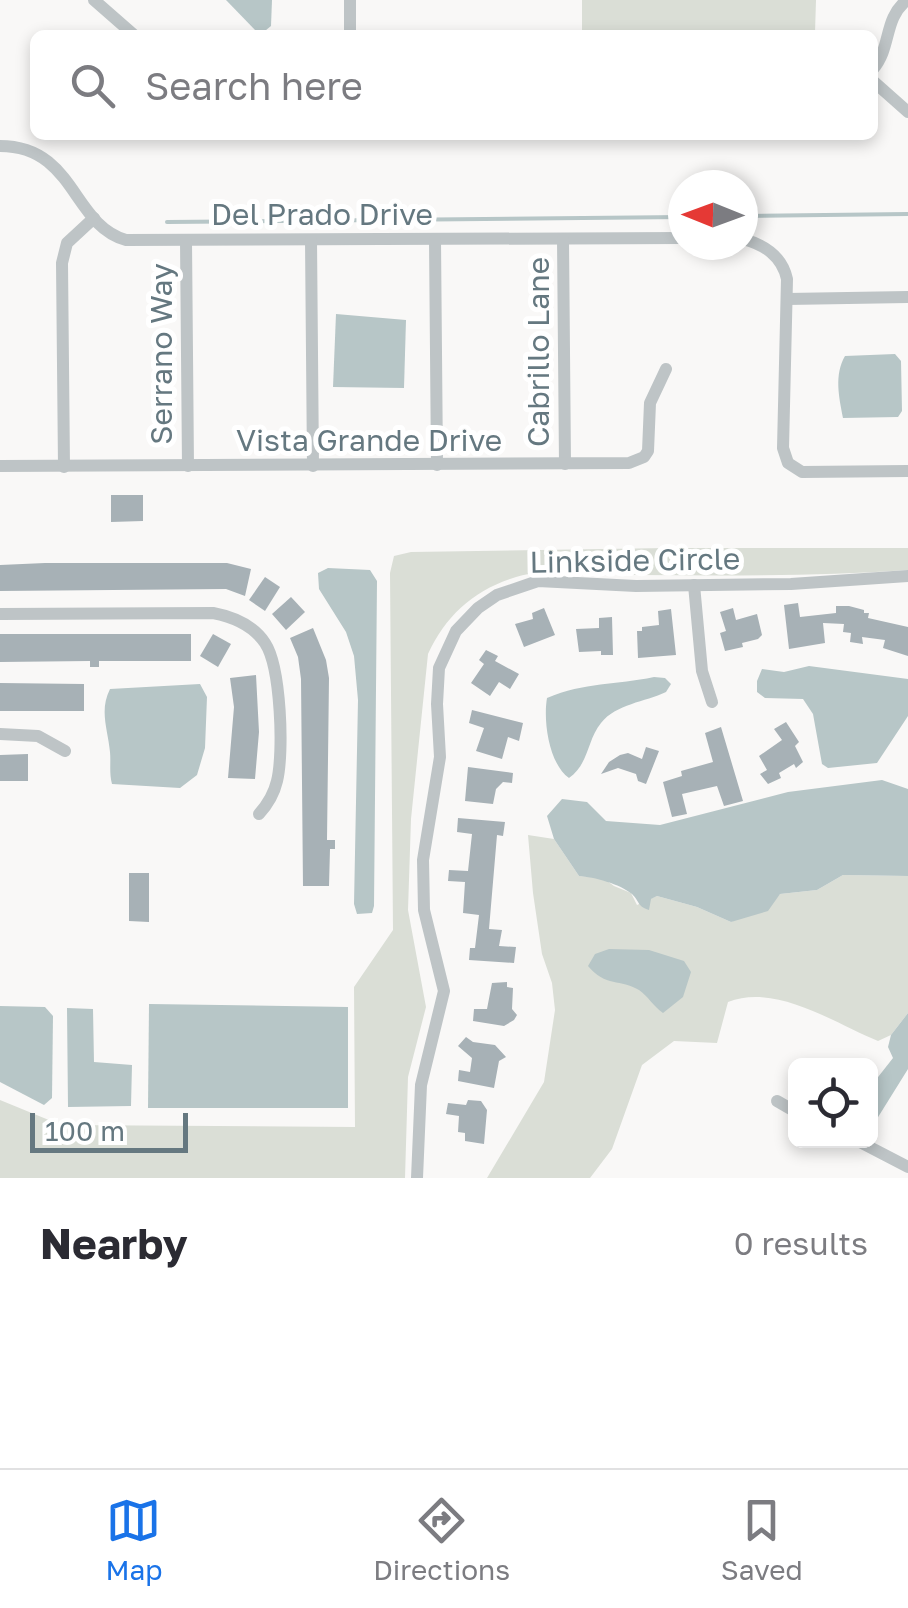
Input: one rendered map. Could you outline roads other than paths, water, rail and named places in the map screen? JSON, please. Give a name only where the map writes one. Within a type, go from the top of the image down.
[{"type":"street","points":[[94,0],[128,30]]},
{"type":"street","points":[[350,0],[350,30]]},
{"type":"street","points":[[878,61],[885,50],[891,17],[908,0]]},
{"type":"street","points":[[878,85],[908,112]]},
{"type":"street","name":"Del Prado Drive","points":[[0,146],[26,148],[51,164],[109,234],[126,240],[668,238]]},
{"type":"street","points":[[64,468],[62,264],[68,243],[94,218]]},
{"type":"street","name":"Cabrillo Lane","points":[[563,239],[564,464]]},
{"type":"street","points":[[311,240],[312,466]]},
{"type":"street","points":[[435,240],[437,465]]},
{"type":"street","name":"Serrano Way","points":[[186,241],[188,466]]},
{"type":"street","points":[[758,244],[780,261],[787,279],[783,448],[788,463],[802,472],[908,470]]},
{"type":"street","points":[[787,299],[908,297]]},
{"type":"street","name":"Vista Grande Drive","points":[[0,466],[629,464],[644,457],[650,444],[650,403],[666,368]]},
{"type":"street","name":"Linkside Circle","points":[[417,1178],[422,1085],[444,990],[428,932],[422,890],[426,838],[440,757],[437,683],[446,649],[456,631],[478,608],[519,585],[552,580],[636,586],[790,584],[908,576]]},
{"type":"street","points":[[694,585],[702,670],[712,702]]},
{"type":"street","points":[[0,614],[213,613],[252,628],[270,652],[278,678],[278,773],[268,804],[258,814]]},
{"type":"street","points":[[0,734],[31,735],[65,751]]},
{"type":"street","points":[[777,1101],[788,1107]]},
{"type":"street","points":[[871,1148],[908,1167]]},
{"type":"waterway","points":[[758,216],[908,214]]},
{"type":"waterway","points":[[167,222],[668,217]]}]
